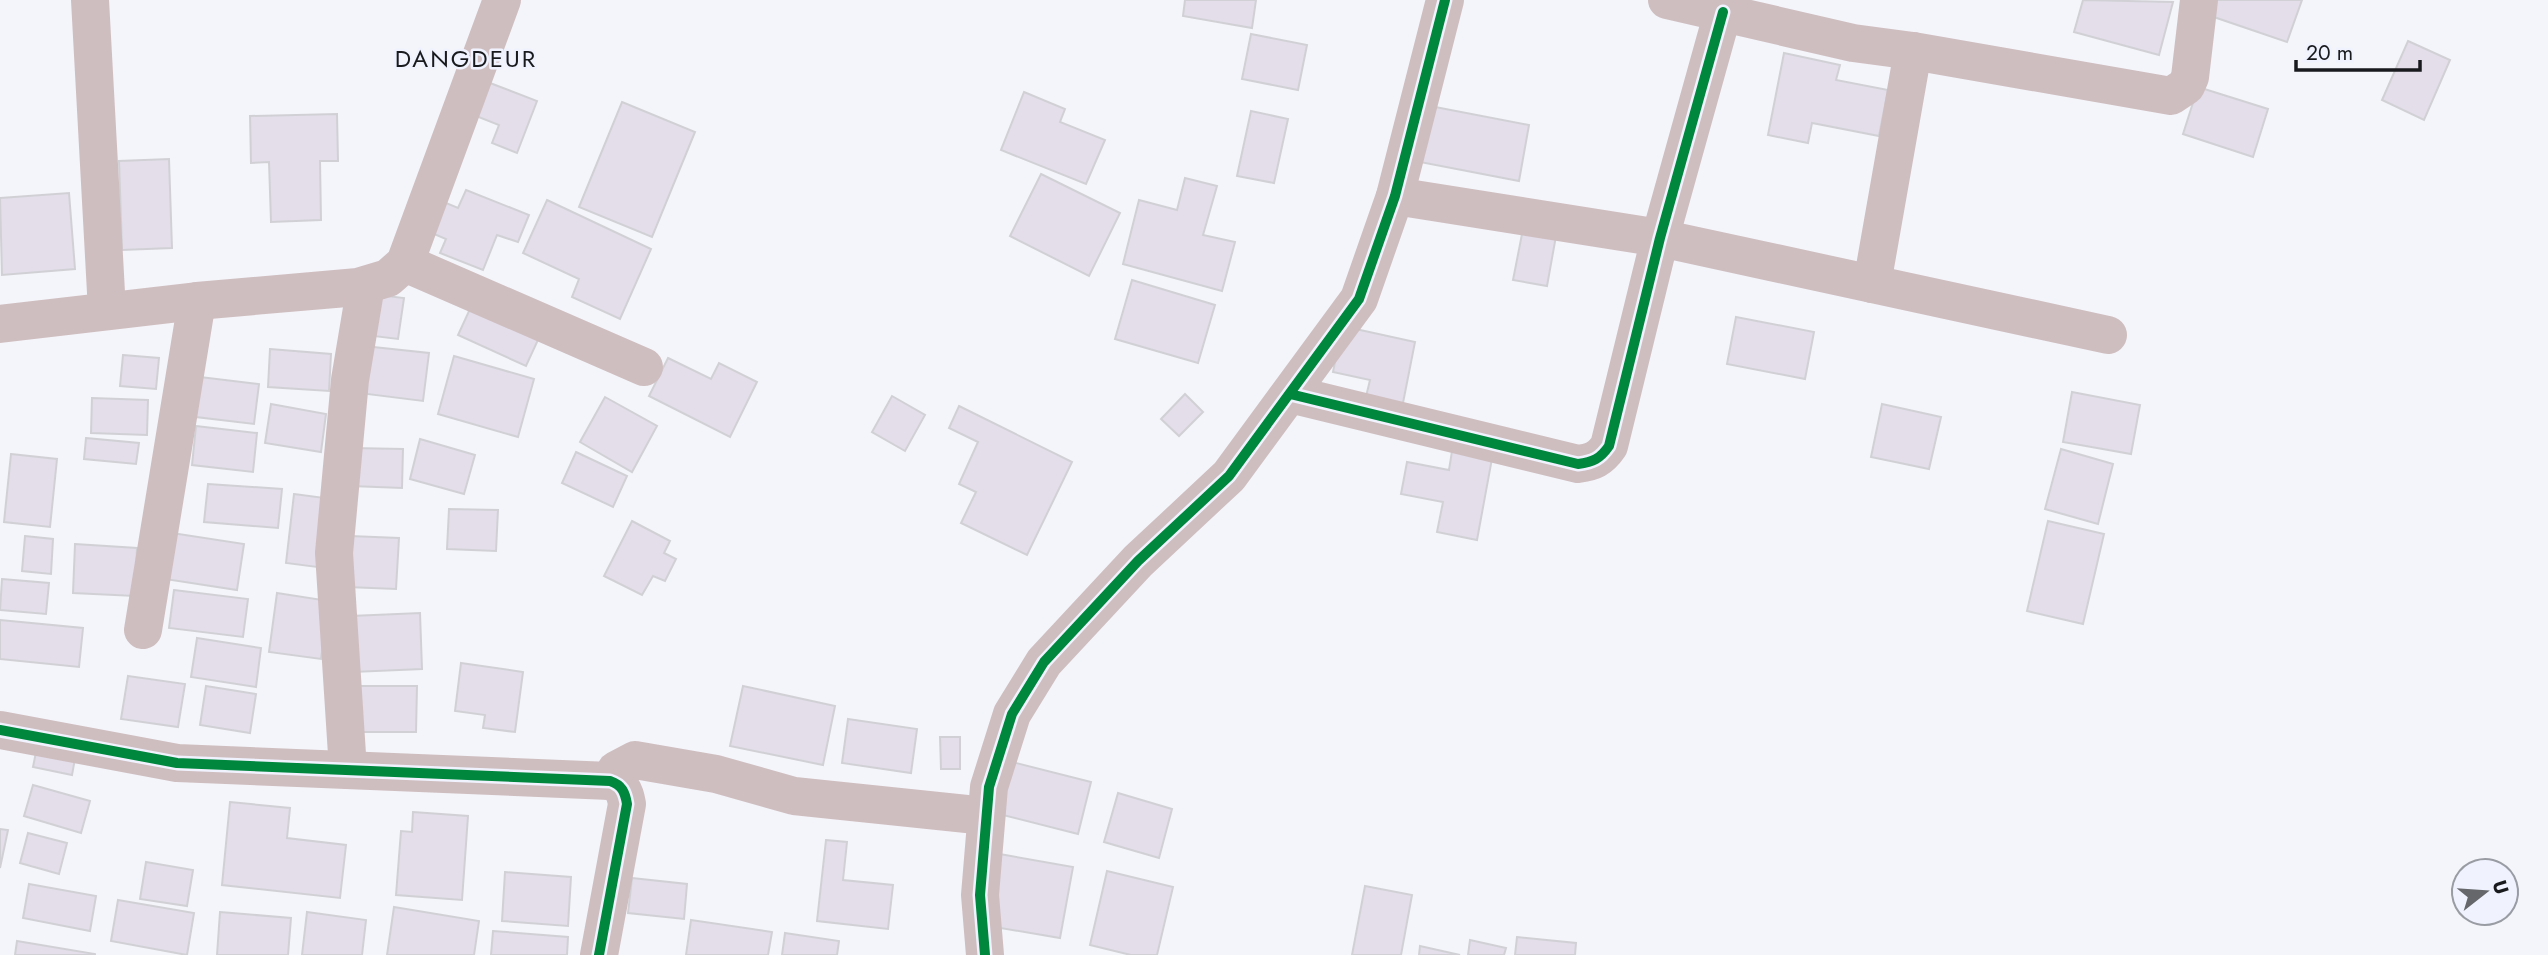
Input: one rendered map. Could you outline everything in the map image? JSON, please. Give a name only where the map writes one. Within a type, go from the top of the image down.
[{"type":"street","points":[[90,0],[107,311]]},
{"type":"street","points":[[0,324],[366,285],[388,278],[405,263],[502,0]]},
{"type":"street","points":[[985,955],[980,895],[989,788],[1012,714],[1044,662],[1138,561],[1229,477],[1359,299],[1395,196],[1445,0]]},
{"type":"street","points":[[1667,0],[1853,43],[2171,96],[2186,86],[2190,77],[2199,0]]},
{"type":"street","points":[[1290,394],[1578,464],[1602,457],[1609,446],[1660,237],[1723,12]]},
{"type":"street","points":[[1872,284],[1913,51]]},
{"type":"street","points":[[1395,196],[1660,237],[2108,335]]},
{"type":"street","points":[[405,263],[644,367]]},
{"type":"street","points":[[348,770],[334,553],[350,380],[366,285]]},
{"type":"street","points":[[143,630],[197,301]]},
{"type":"street","points":[[0,730],[177,763],[610,781],[619,784],[625,793],[627,804],[599,955]]},
{"type":"street","points":[[610,781],[616,770],[635,760],[716,774],[794,796],[986,816]]},
{"type":"building","points":[[1185,0],[1256,0],[1252,28],[1183,16]]},
{"type":"building","points":[[2083,0],[2173,2],[2159,55],[2074,32]]},
{"type":"building","points":[[2213,0],[2302,0],[2287,42],[2208,15]]},
{"type":"building","points":[[1251,34],[1307,45],[1298,90],[1242,79]]},
{"type":"building","points":[[2408,41],[2450,60],[2424,120],[2382,100]]},
{"type":"building","points":[[1784,53],[1840,65],[1836,80],[1888,90],[1879,136],[1812,123],[1808,143],[1768,135]]},
{"type":"building","points":[[490,83],[537,101],[517,153],[492,143],[499,125],[476,116]]},
{"type":"building","points":[[2198,87],[2268,109],[2253,157],[2183,134]]},
{"type":"building","points":[[1024,92],[1065,109],[1060,122],[1105,140],[1086,184],[1001,150]]},
{"type":"building","points":[[622,102],[695,132],[652,237],[579,207]]},
{"type":"building","points":[[1430,106],[1529,125],[1519,181],[1420,162]]},
{"type":"building","points":[[1251,111],[1288,119],[1274,183],[1237,176]]},
{"type":"building","points":[[337,114],[338,161],[320,161],[321,220],[271,222],[269,162],[251,163],[250,116]]},
{"type":"building","points":[[169,159],[172,248],[122,250],[119,161]]},
{"type":"building","points":[[1041,174],[1120,213],[1089,276],[1010,236]]},
{"type":"building","points":[[1185,178],[1217,186],[1203,235],[1235,242],[1222,291],[1123,264],[1139,200],[1177,210]]},
{"type":"building","points":[[466,190],[529,215],[518,242],[497,235],[483,270],[440,253],[446,239],[427,231],[439,200],[458,208]]},
{"type":"building","points":[[69,193],[75,269],[2,275],[0,198]]},
{"type":"building","points":[[547,200],[651,249],[620,319],[572,297],[579,279],[523,253]]},
{"type":"building","points":[[1523,229],[1556,236],[1547,286],[1513,280]]},
{"type":"building","points":[[1132,280],[1215,305],[1198,363],[1115,339]]},
{"type":"building","points":[[370,294],[404,298],[398,339],[365,335]]},
{"type":"building","points":[[475,298],[543,329],[526,366],[458,335]]},
{"type":"building","points":[[1736,317],[1814,332],[1805,379],[1727,364]]},
{"type":"building","points":[[1342,326],[1415,342],[1401,413],[1364,405],[1370,380],[1333,372]]},
{"type":"building","points":[[364,346],[429,353],[423,401],[359,393]]},
{"type":"building","points":[[270,349],[331,354],[329,391],[268,387]]},
{"type":"building","points":[[123,355],[159,358],[156,389],[120,386]]},
{"type":"building","points":[[454,356],[534,379],[518,437],[438,414]]},
{"type":"building","points":[[668,358],[711,379],[719,363],[757,382],[730,437],[649,396]]},
{"type":"building","points":[[200,377],[259,384],[254,424],[196,417]]},
{"type":"building","points":[[2072,392],[2140,405],[2131,454],[2063,442]]},
{"type":"building","points":[[1185,394],[1203,412],[1179,436],[1161,419]]},
{"type":"building","points":[[892,396],[925,415],[905,451],[872,432]]},
{"type":"building","points":[[605,397],[657,426],[632,472],[580,442]]},
{"type":"building","points":[[92,398],[148,400],[147,435],[91,433]]},
{"type":"building","points":[[271,404],[326,414],[321,452],[265,443]]},
{"type":"building","points":[[1882,404],[1941,417],[1929,469],[1871,457]]},
{"type":"building","points":[[959,406],[1072,462],[1027,555],[961,523],[976,492],[959,484],[978,442],[949,428]]},
{"type":"building","points":[[196,426],[257,433],[253,472],[192,465]]},
{"type":"building","points":[[86,438],[139,443],[136,464],[84,459]]},
{"type":"building","points":[[420,439],[475,455],[464,494],[410,479]]},
{"type":"building","points":[[1453,445],[1493,453],[1477,540],[1437,532],[1443,502],[1401,494],[1407,462],[1449,470]]},
{"type":"building","points":[[352,448],[403,449],[402,488],[351,486]]},
{"type":"building","points":[[2061,449],[2113,464],[2098,524],[2045,509]]},
{"type":"building","points":[[576,452],[627,476],[613,507],[562,483]]},
{"type":"building","points":[[11,454],[57,459],[50,527],[4,522]]},
{"type":"building","points":[[208,484],[282,489],[278,528],[204,522]]},
{"type":"building","points":[[294,494],[325,498],[317,567],[286,563]]},
{"type":"building","points":[[449,509],[498,510],[496,551],[447,549]]},
{"type":"building","points":[[632,521],[670,541],[664,553],[676,559],[665,581],[653,576],[642,595],[604,576]]},
{"type":"building","points":[[2048,521],[2104,534],[2083,624],[2027,611]]},
{"type":"building","points":[[172,533],[244,544],[237,590],[165,579]]},
{"type":"building","points":[[25,536],[53,539],[51,574],[22,571]]},
{"type":"building","points":[[350,536],[399,538],[396,589],[347,587]]},
{"type":"building","points":[[75,544],[137,548],[135,596],[73,593]]},
{"type":"building","points":[[2,579],[49,583],[46,614],[0,610]]},
{"type":"building","points":[[174,590],[248,599],[243,637],[169,628]]},
{"type":"building","points":[[277,593],[329,601],[321,659],[269,652]]},
{"type":"building","points":[[420,613],[422,669],[353,672],[351,616]]},
{"type":"building","points":[[0,620],[83,628],[79,667],[0,659]]},
{"type":"building","points":[[197,638],[261,648],[256,687],[191,677]]},
{"type":"building","points":[[461,663],[523,672],[515,732],[483,728],[485,715],[455,711]]},
{"type":"building","points":[[128,676],[185,684],[178,727],[121,719]]},
{"type":"building","points":[[206,686],[256,694],[250,733],[200,725]]},
{"type":"building","points":[[355,686],[417,686],[416,732],[354,732]]},
{"type":"building","points":[[743,686],[835,706],[823,765],[730,746]]},
{"type":"building","points":[[848,719],[917,729],[911,773],[842,763]]},
{"type":"building","points":[[940,737],[960,737],[960,769],[941,769]]},
{"type":"building","points":[[37,747],[76,753],[72,775],[33,767]]},
{"type":"building","points":[[1008,761],[1091,782],[1078,834],[995,813]]},
{"type":"building","points":[[33,785],[90,801],[81,833],[24,816]]},
{"type":"building","points":[[1118,793],[1172,809],[1159,858],[1104,842]]},
{"type":"building","points":[[230,802],[290,808],[287,838],[346,845],[340,898],[222,885]]},
{"type":"building","points":[[413,812],[468,816],[462,900],[396,895],[401,831],[412,832]]},
{"type":"building","points":[[0,829],[8,830],[0,868]]},
{"type":"building","points":[[28,833],[67,843],[59,874],[20,863]]},
{"type":"building","points":[[826,840],[847,842],[843,880],[893,885],[888,929],[817,921]]},
{"type":"building","points":[[994,853],[1073,867],[1060,938],[983,925]]},
{"type":"building","points":[[146,862],[193,870],[187,906],[140,899]]},
{"type":"building","points":[[1107,871],[1173,887],[1157,955],[1131,955],[1090,945]]},
{"type":"building","points":[[505,872],[571,877],[568,926],[502,921]]},
{"type":"building","points":[[632,878],[687,884],[684,919],[628,913]]},
{"type":"building","points":[[29,884],[96,896],[90,931],[23,918]]},
{"type":"building","points":[[1365,886],[1412,895],[1401,955],[1352,955]]},
{"type":"building","points":[[118,900],[194,913],[187,955],[111,941]]},
{"type":"building","points":[[394,907],[479,921],[474,955],[387,955]]},
{"type":"building","points":[[220,912],[291,918],[288,955],[217,955]]},
{"type":"building","points":[[307,912],[366,920],[362,955],[302,955]]},
{"type":"building","points":[[691,920],[772,932],[768,955],[686,955]]},
{"type":"building","points":[[493,931],[568,937],[567,955],[491,955]]},
{"type":"building","points":[[785,933],[839,941],[837,955],[782,955]]},
{"type":"building","points":[[1517,937],[1576,943],[1575,955],[1515,955]]},
{"type":"building","points":[[1470,940],[1506,948],[1504,955],[1468,955]]},
{"type":"building","points":[[17,941],[95,954],[95,955],[15,955]]},
{"type":"building","points":[[1420,946],[1460,955],[1419,955]]},
{"type":"cycle path","points":[[985,955],[980,895],[989,787],[1012,714],[1044,662],[1138,561],[1229,476],[1359,299],[1395,196],[1445,0]]},
{"type":"cycle path","points":[[1290,394],[1578,464],[1599,457],[1609,446],[1660,238],[1723,12]]},
{"type":"cycle path","points":[[0,730],[177,763],[610,781],[622,790],[627,804],[599,955]]},
{"type":"district","name":"DANGDEUR","points":[[466,58]]}]
